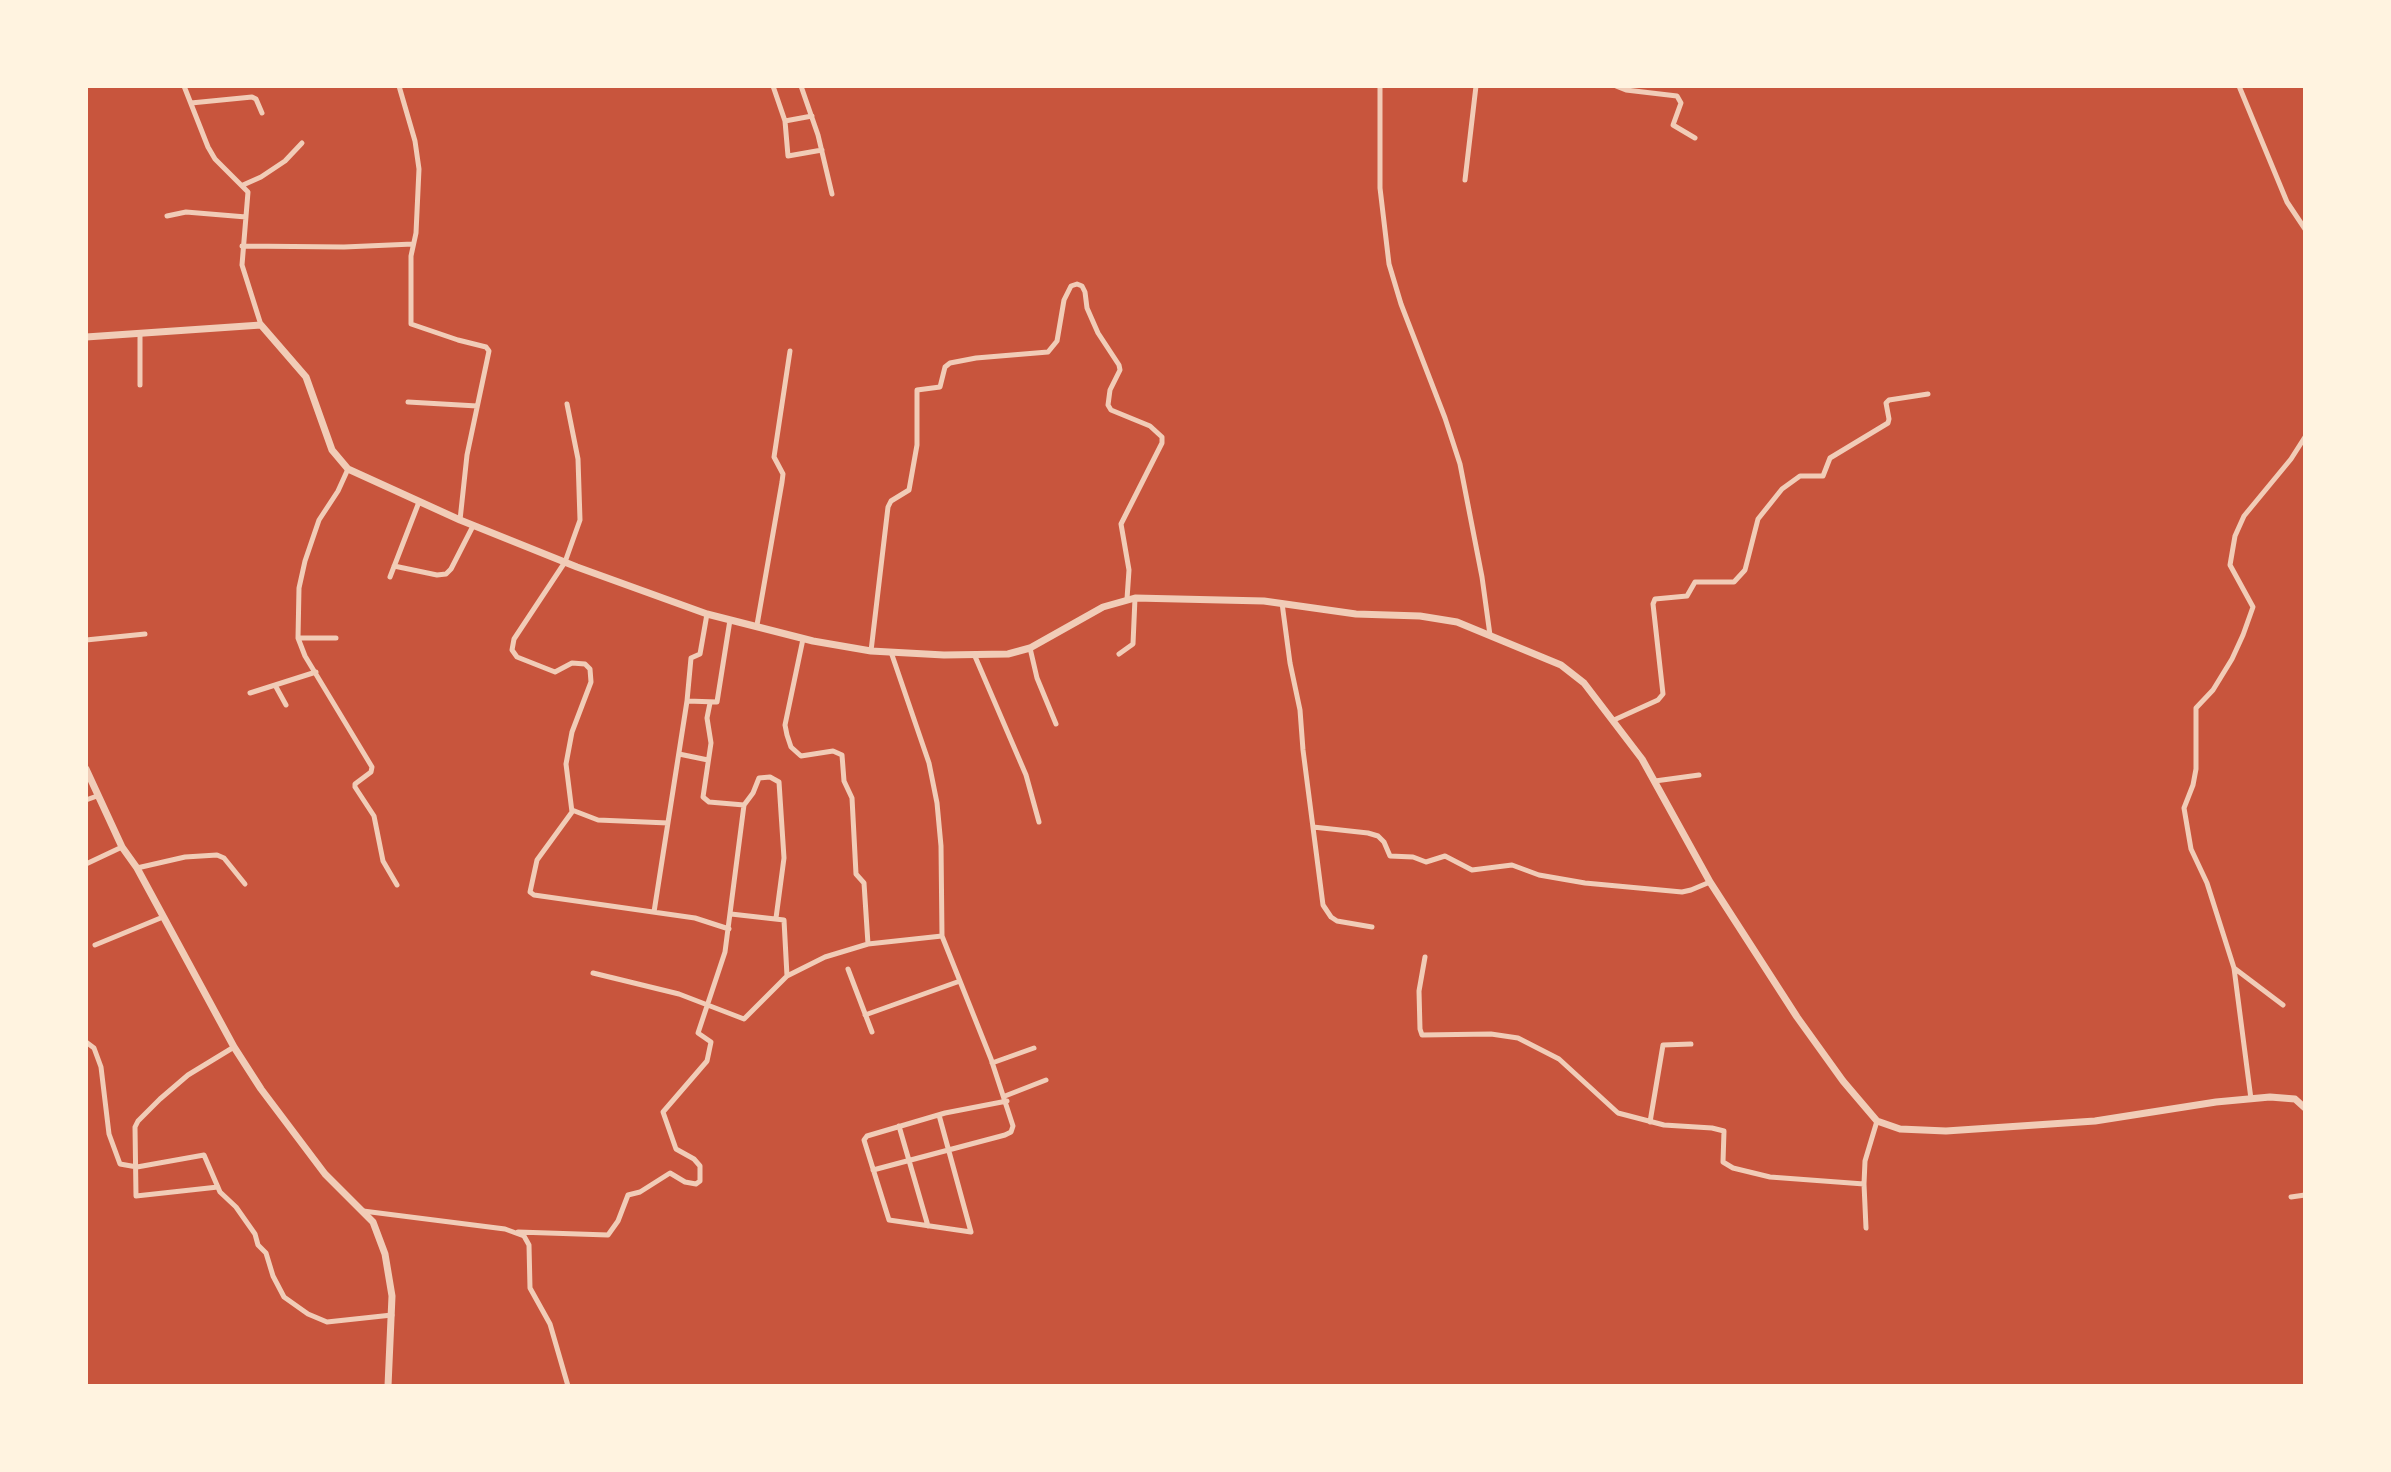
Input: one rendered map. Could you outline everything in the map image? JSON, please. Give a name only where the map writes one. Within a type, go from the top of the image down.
[{"type":"street","points":[[184,86],[215,159],[248,192],[242,265],[261,325],[306,377],[332,450],[348,469],[473,526],[708,614],[803,639],[871,651],[944,655],[1008,653],[1030,648],[1103,607],[1131,599],[1282,603],[1356,614],[1436,617],[1457,622],[1570,671],[1584,683],[1614,720],[1655,782],[1710,882],[1797,1017],[1843,1081],[1877,1121],[1900,1129],[1946,1131],[2095,1121],[2251,1099],[2291,1098],[2305,1108]]},
{"type":"street","points":[[398,86],[415,141],[418,169],[411,324],[489,349],[467,455],[460,520]]},
{"type":"street","points":[[773,86],[785,121],[788,156],[821,150]]},
{"type":"street","points":[[801,86],[812,116],[832,194]]},
{"type":"street","points":[[1380,86],[1380,188],[1390,264],[1401,304],[1460,464],[1490,635]]},
{"type":"street","points":[[1465,180],[1476,86]]},
{"type":"street","points":[[1616,86],[1626,90],[1649,88],[1680,98],[1674,125],[1695,138]]},
{"type":"street","points":[[2239,86],[2287,202],[2305,229]]},
{"type":"street","points":[[191,103],[252,97],[256,99],[262,113]]},
{"type":"street","points":[[785,121],[812,116]]},
{"type":"street","points":[[243,185],[285,161],[302,143]]},
{"type":"street","points":[[167,216],[186,212],[246,217]]},
{"type":"street","points":[[242,246],[344,247],[413,244]]},
{"type":"street","points":[[871,651],[888,507],[891,501],[909,490],[917,445],[917,390],[940,387],[945,368],[950,363],[975,358],[1048,352],[1057,341],[1063,300],[1071,286],[1077,284],[1082,286],[1091,319],[1119,365],[1120,370],[1108,405],[1111,410],[1150,426],[1161,437],[1161,443],[1121,524],[1129,570],[1132,644],[1119,654]]},
{"type":"street","points":[[86,337],[261,325]]},
{"type":"street","points":[[140,333],[140,385]]},
{"type":"street","points":[[757,625],[783,474],[774,457],[790,351]]},
{"type":"street","points":[[1614,720],[1658,700],[1663,694],[1653,604],[1655,599],[1687,596],[1695,582],[1734,582],[1745,570],[1760,516],[1781,491],[1798,477],[1823,476],[1828,459],[1888,423],[1886,403],[1889,400],[1928,394]]},
{"type":"street","points":[[408,402],[477,406]]},
{"type":"street","points":[[566,404],[578,458],[581,510],[576,534],[565,562],[514,639],[512,650],[517,656],[555,672],[572,663],[585,664],[590,669],[591,682],[574,727],[565,768],[572,810],[537,860],[530,892],[534,895],[695,918],[729,929]]},
{"type":"street","points":[[2251,1099],[2234,968],[2207,883],[2191,849],[2184,808],[2196,769],[2196,708],[2213,690],[2232,659],[2253,607],[2230,565],[2235,536],[2244,516],[2291,459],[2305,437]]},
{"type":"street","points":[[348,469],[338,491],[318,520],[305,561],[299,588],[298,638],[305,656],[372,766],[371,772],[355,784],[355,787],[374,816],[383,861],[397,885]]},
{"type":"street","points":[[390,576],[419,502]]},
{"type":"street","points":[[394,566],[437,575],[446,574],[473,526]]},
{"type":"street","points":[[1282,603],[1300,710],[1312,827],[1324,905],[1337,921],[1372,927]]},
{"type":"street","points":[[654,912],[687,701],[691,658],[701,654],[708,614]]},
{"type":"street","points":[[687,701],[715,704],[718,700],[730,620]]},
{"type":"street","points":[[86,640],[145,634]]},
{"type":"street","points":[[298,638],[336,638]]},
{"type":"street","points":[[803,639],[785,725],[786,736],[791,747],[801,756],[833,751],[842,755],[844,781],[852,797],[856,874],[864,883],[868,944]]},
{"type":"street","points":[[1030,648],[1039,684],[1056,724]]},
{"type":"street","points":[[873,1170],[1004,1135],[1011,1132],[1013,1126],[1006,1099],[942,936],[937,803],[929,762],[891,652]]},
{"type":"street","points":[[974,654],[1026,775],[1039,822]]},
{"type":"street","points":[[250,693],[316,672]]},
{"type":"street","points":[[275,685],[286,705]]},
{"type":"street","points":[[710,703],[707,718],[711,743],[702,793],[705,800],[744,804]]},
{"type":"street","points":[[679,754],[708,760]]},
{"type":"street","points":[[86,769],[122,847],[137,868],[234,1047],[261,1089],[325,1174],[373,1222],[385,1254],[390,1278],[392,1315],[388,1386]]},
{"type":"street","points":[[1655,782],[1699,775]]},
{"type":"street","points":[[363,1211],[518,1233],[608,1235],[618,1221],[628,1195],[640,1192],[670,1173],[687,1183],[697,1184],[701,1181],[702,1172],[695,1160],[676,1149],[663,1112],[708,1061],[711,1042],[699,1032],[725,951],[744,804],[753,793],[759,778],[770,778],[779,782],[784,858],[776,918]]},
{"type":"street","points":[[86,800],[97,796]]},
{"type":"street","points":[[572,810],[592,819],[668,823]]},
{"type":"street","points":[[1312,827],[1368,833],[1378,836],[1384,842],[1390,856],[1413,857],[1426,862],[1445,856],[1472,870],[1513,865],[1539,875],[1585,883],[1682,892],[1710,882]]},
{"type":"street","points":[[86,864],[122,847]]},
{"type":"street","points":[[137,868],[211,854],[224,858],[245,884]]},
{"type":"street","points":[[731,914],[783,919],[786,922],[786,976]]},
{"type":"street","points":[[95,945],[163,917]]},
{"type":"street","points":[[593,974],[680,993],[744,1019],[786,976],[825,957],[868,944],[942,936]]},
{"type":"street","points":[[1425,957],[1419,991],[1421,1034],[1491,1034],[1518,1038],[1559,1059],[1618,1113],[1650,1122],[1724,1131],[1723,1162],[1742,1171],[1804,1181],[1864,1184]]},
{"type":"street","points":[[2234,968],[2283,1005]]},
{"type":"street","points":[[848,969],[872,1032]]},
{"type":"street","points":[[865,1016],[960,981]]},
{"type":"street","points":[[86,1042],[94,1048],[101,1067],[108,1129],[120,1164],[136,1167],[203,1154],[218,1187],[255,1234],[258,1245],[267,1253],[280,1293],[319,1320],[330,1323],[392,1315]]},
{"type":"street","points":[[1650,1122],[1663,1045],[1691,1044]]},
{"type":"street","points":[[218,1187],[139,1197],[135,1128],[138,1121],[160,1099],[188,1075],[234,1047]]},
{"type":"street","points":[[992,1063],[1034,1048]]},
{"type":"street","points":[[939,1115],[971,1232],[889,1220],[865,1138],[899,1126],[939,1115],[1006,1099],[1046,1080]]},
{"type":"street","points":[[1866,1228],[1864,1184],[1867,1152],[1877,1121]]},
{"type":"street","points":[[899,1126],[928,1226]]},
{"type":"street","points":[[2291,1197],[2305,1195]]},
{"type":"street","points":[[518,1233],[527,1240],[530,1288],[551,1324],[568,1386]]}]
